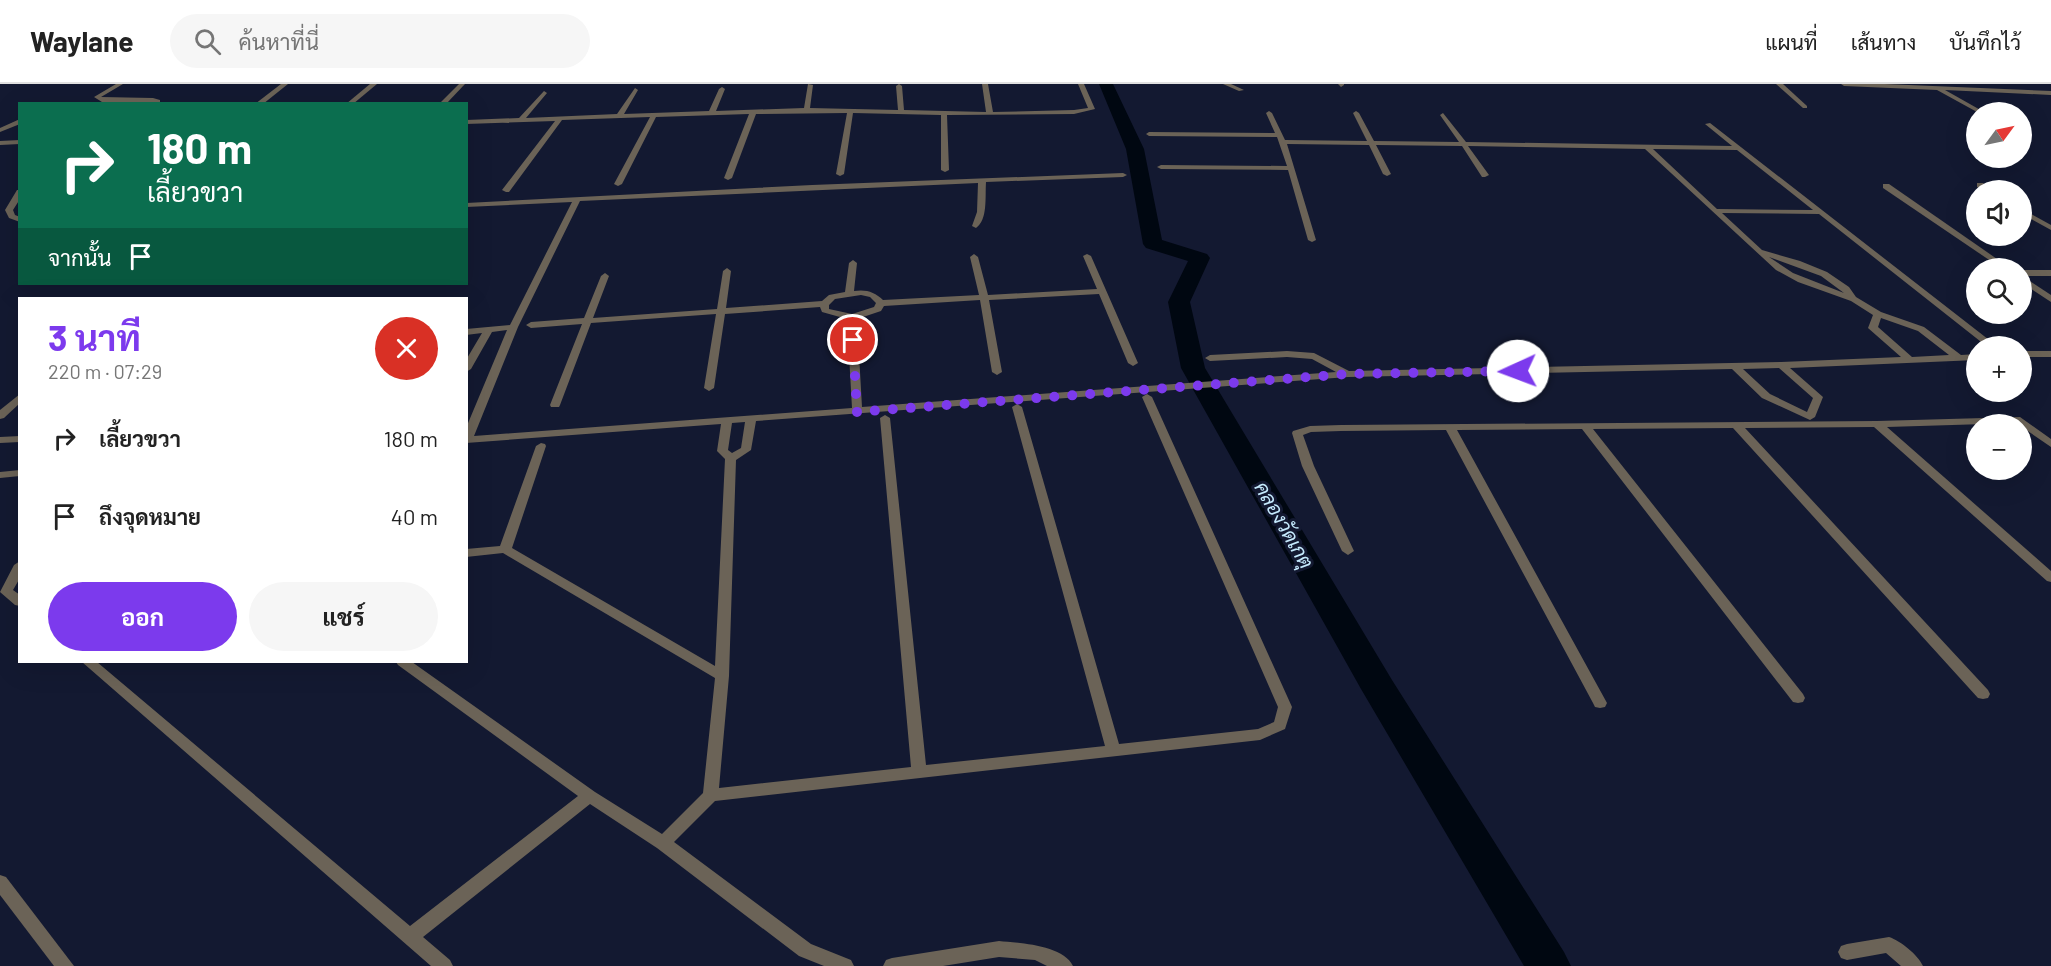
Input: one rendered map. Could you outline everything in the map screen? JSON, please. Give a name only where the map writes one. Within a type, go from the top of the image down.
[{"type":"street","points":[[120,84],[97,99],[158,102]]},
{"type":"street","points":[[261,102],[285,84]]},
{"type":"street","points":[[352,102],[374,84]]},
{"type":"street","points":[[444,102],[462,84]]},
{"type":"street","points":[[985,84],[990,114]]},
{"type":"street","points":[[468,122],[807,110],[990,114],[1074,112],[1092,109],[1081,84]]},
{"type":"street","points":[[1226,84],[1241,90]]},
{"type":"street","points":[[1779,84],[1805,107]]},
{"type":"street","points":[[1844,84],[2051,93]]},
{"type":"street","points":[[807,110],[810,85]]},
{"type":"street","points":[[899,86],[901,112]]},
{"type":"street","points":[[1938,88],[1966,104]]},
{"type":"street","points":[[712,112],[722,89]]},
{"type":"street","points":[[620,115],[635,90]]},
{"type":"street","points":[[522,119],[544,93]]},
{"type":"street","points":[[840,174],[850,111]]},
{"type":"street","points":[[728,178],[753,112]]},
{"type":"street","points":[[944,113],[945,170]]},
{"type":"street","points":[[1269,113],[1281,139],[1312,240]]},
{"type":"street","points":[[1356,113],[1387,174]]},
{"type":"street","points":[[618,184],[654,115]]},
{"type":"street","points":[[1443,115],[1485,175]]},
{"type":"street","points":[[506,190],[560,119]]},
{"type":"street","points":[[0,130],[18,122]]},
{"type":"street","points":[[1708,124],[1980,336]]},
{"type":"street","points":[[1149,134],[1372,143],[1737,148]]},
{"type":"street","points":[[0,143],[18,142]]},
{"type":"street","points":[[1647,147],[1769,262],[1828,292],[1852,298],[1878,314],[1921,329],[1959,358]]},
{"type":"street","points":[[1161,167],[1290,168]]},
{"type":"street","points":[[468,205],[812,187],[1123,176]]},
{"type":"street","points":[[976,226],[981,212],[982,181]]},
{"type":"street","points":[[1886,186],[1992,258]]},
{"type":"street","points":[[18,195],[9,210],[12,216],[18,219]]},
{"type":"street","points":[[468,438],[513,327],[577,199]]},
{"type":"street","points":[[1716,211],[1820,212]]},
{"type":"street","points":[[2032,217],[2051,228]]},
{"type":"street","points":[[1760,252],[1826,274],[1848,291],[1852,298]]},
{"type":"street","points":[[1087,256],[1133,363]]},
{"type":"street","points":[[974,257],[984,297],[997,372]]},
{"type":"street","points":[[849,293],[853,262]]},
{"type":"street","points":[[709,388],[723,311],[727,272]]},
{"type":"street","points":[[2032,273],[2051,273]]},
{"type":"street","points":[[555,405],[605,276]]},
{"type":"street","points":[[2032,286],[2051,299]]},
{"type":"street","points":[[531,325],[824,304],[832,297],[849,293],[873,295],[881,303],[1102,291]]},
{"type":"street","points":[[824,304],[825,310],[837,316],[852,318],[878,309],[881,303]]},
{"type":"street","points":[[1878,314],[1873,328],[1910,360]]},
{"type":"street","points":[[852,318],[857,412]]},
{"type":"street","points":[[468,332],[513,327]]},
{"type":"street","points":[[468,365],[489,328]]},
{"type":"street","points":[[1210,358],[1287,354],[1314,356],[1348,374]]},
{"type":"street","points":[[2032,354],[2051,354]]},
{"type":"street","points":[[468,440],[1348,374],[1781,365],[1966,358]]},
{"type":"street","points":[[1733,365],[1766,396],[1813,421]]},
{"type":"street","points":[[1781,365],[1818,397],[1813,421]]},
{"type":"street","points":[[663,843],[711,795],[1260,734],[1280,724],[1285,707],[1147,398]]},
{"type":"street","points":[[0,416],[18,399]]},
{"type":"street","points":[[1017,407],[1114,751]]},
{"type":"street","points":[[885,418],[919,772]]},
{"type":"street","points":[[731,458],[746,450],[751,419]]},
{"type":"street","points":[[1348,552],[1308,466],[1297,433],[1310,429],[1736,425],[1813,421],[1876,424],[2020,420],[2051,444]]},
{"type":"street","points":[[727,421],[722,451],[731,458]]},
{"type":"street","points":[[1876,424],[2051,578]]},
{"type":"street","points":[[1584,425],[1798,698]]},
{"type":"street","points":[[1736,425],[1983,694]]},
{"type":"street","points":[[1450,427],[1600,703]]},
{"type":"street","points":[[0,440],[18,439]]},
{"type":"street","points":[[505,549],[541,446]]},
{"type":"street","points":[[711,795],[722,676],[731,458]]},
{"type":"street","points":[[0,475],[18,473]]},
{"type":"street","points":[[468,553],[505,549],[722,676]]},
{"type":"street","points":[[13,590],[18,572]]},
{"type":"street","points":[[90,663],[444,966]]},
{"type":"street","points":[[404,663],[589,796],[663,843],[806,950],[846,966]]},
{"type":"street","points":[[411,936],[589,796]]},
{"type":"street","points":[[0,882],[65,966]]},
{"type":"street","points":[[1847,952],[1889,945],[1914,966]]},
{"type":"street","points":[[892,966],[932,962],[999,949],[1037,952],[1064,966]]},
{"type":"waterway","name":"คลองวัดเกตุ","points":[[1106,84],[1135,149],[1153,244],[1200,258],[1179,302],[1193,368],[1379,689],[1548,966]]},
{"type":"route","points":[[853,340],[857,412],[1348,374],[1518,371]]}]
